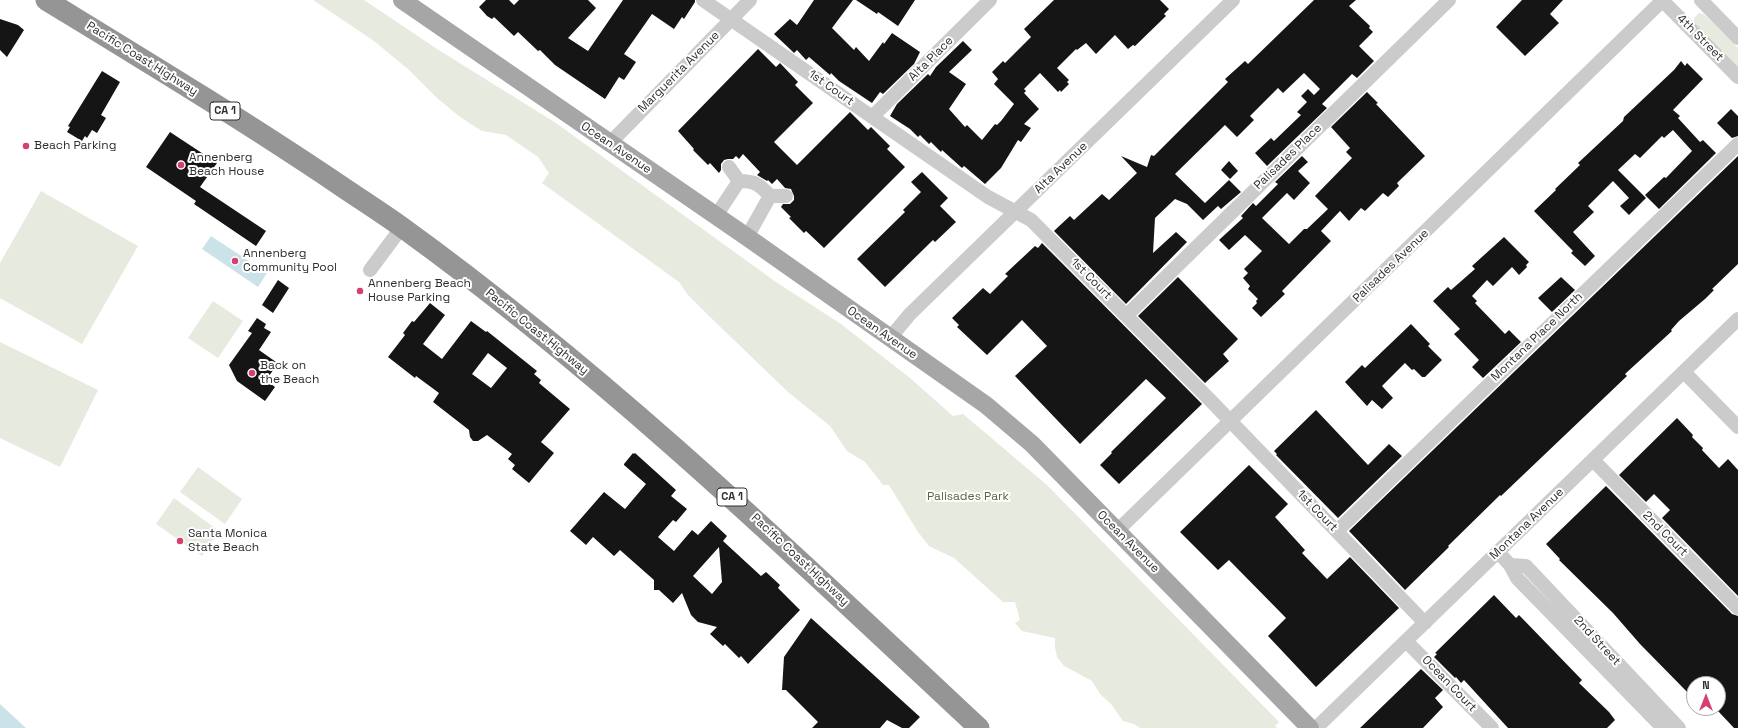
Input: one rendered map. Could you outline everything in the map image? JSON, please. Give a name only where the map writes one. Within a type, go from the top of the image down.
[{"type":"highway","name":"Pacific Coast Highway","points":[[46,0],[278,144],[402,227],[524,322],[632,409],[748,512],[979,728]]},
{"type":"main road","name":"Ocean Avenue","points":[[402,0],[747,237],[986,405],[1032,444],[1310,728]]},
{"type":"street","name":"1st Court","points":[[703,0],[988,197],[1031,220],[1127,315],[1425,623]]},
{"type":"street","name":"Marguerita Avenue","points":[[610,144],[750,0]]},
{"type":"street","name":"Alta Place","points":[[872,117],[990,0]]},
{"type":"street","name":"Alta Avenue","points":[[890,338],[910,314],[1234,0]]},
{"type":"street","name":"Palisades Place","points":[[1127,315],[1449,0]]},
{"type":"street","name":"4th Street","points":[[1663,0],[1738,77]]},
{"type":"street","name":"Palisades Avenue","points":[[1117,531],[1231,422],[1663,0]]},
{"type":"street","points":[[1701,0],[1738,38]]},
{"type":"street","name":"Montana Place North","points":[[1337,531],[1738,144]]},
{"type":"street","points":[[729,166],[739,180]]},
{"type":"street","points":[[716,216],[739,180]]},
{"type":"street","points":[[739,180],[752,181],[762,187],[770,196],[786,196]]},
{"type":"street","points":[[747,237],[770,196]]},
{"type":"street","points":[[370,270],[402,227]]},
{"type":"street","name":"Montana Avenue","points":[[1316,728],[1738,319]]},
{"type":"street","points":[[1684,372],[1738,427]]},
{"type":"street","name":"2nd Court","points":[[1593,460],[1738,608]]},
{"type":"street","name":"2nd Street","points":[[1498,552],[1510,565],[1517,578],[1679,728]]},
{"type":"street","name":"Ocean Court","points":[[1406,641],[1492,728]]},
{"type":"street","name":"2nd Street","points":[[1596,650],[1662,728]]},
{"type":"green space","name":"Palisades Park","points":[[313,0],[364,0],[437,49],[556,123],[776,282],[841,324],[910,378],[953,416],[963,414],[1047,485],[1279,722],[1275,726],[1277,728],[1140,728],[1134,724],[1123,721],[1111,704],[1100,694],[1092,681],[1064,666],[1057,657],[1055,638],[1022,631],[1015,623],[1020,620],[1015,602],[1003,602],[954,558],[929,546],[918,532],[889,485],[883,485],[865,462],[847,451],[830,426],[788,392],[688,295],[679,282],[542,183],[549,173],[538,157],[506,135],[482,131],[460,117],[437,98],[409,70],[374,41]]},
{"type":"green space","points":[[1699,13],[1707,17],[1738,48],[1738,70],[1694,25],[1694,18]]},
{"type":"green space","points":[[41,191],[138,246],[82,344],[0,298],[0,263]]},
{"type":"green space","points":[[213,301],[243,321],[218,358],[188,338]]},
{"type":"green space","points":[[0,342],[98,390],[60,467],[0,438]]},
{"type":"green space","points":[[198,467],[242,499],[225,524],[180,492]]},
{"type":"green space","points":[[174,498],[219,531],[202,556],[156,524]]},
{"type":"water","name":"Annenberg Community Pool","points":[[211,236],[267,273],[258,287],[202,249]]},
{"type":"water","points":[[0,704],[26,728],[0,728]]},
{"type":"building","points":[[486,0],[509,0],[514,5],[519,0],[588,0],[596,8],[568,38],[588,51],[623,0],[695,0],[695,2],[684,19],[682,17],[674,29],[652,14],[624,54],[636,62],[624,80],[619,77],[605,99],[555,65],[540,50],[538,51],[518,32],[514,36],[494,17],[492,19],[487,16],[479,7]]},
{"type":"building","points":[[814,0],[853,0],[832,28],[854,50],[856,47],[869,61],[883,42],[884,44],[892,33],[920,52],[914,64],[883,94],[880,92],[872,103],[839,81],[831,73],[830,75],[809,57],[806,60],[797,50],[794,53],[774,34],[790,19],[797,25]]},
{"type":"building","points":[[856,0],[915,0],[898,26],[878,12],[877,14]]},
{"type":"building","points":[[1054,0],[1160,0],[1169,9],[1164,14],[1166,16],[1135,46],[1133,45],[1128,49],[1115,35],[1096,54],[1086,43],[1077,50],[1076,49],[1057,68],[1069,80],[1067,82],[1069,84],[1061,92],[1060,90],[1058,92],[1040,73],[1024,89],[1026,91],[1024,93],[1039,109],[1024,124],[1031,128],[1021,142],[1018,140],[1001,168],[985,184],[964,166],[962,168],[942,150],[941,152],[931,142],[929,144],[920,135],[918,137],[910,129],[890,116],[897,104],[928,74],[930,76],[936,67],[963,41],[972,50],[949,72],[966,84],[949,109],[965,127],[967,125],[982,140],[995,124],[997,125],[1001,121],[1014,104],[994,84],[998,79],[992,72],[1003,61],[1005,63],[1031,37],[1024,29]]},
{"type":"building","points":[[1314,0],[1356,0],[1349,6],[1370,26],[1369,28],[1373,32],[1359,46],[1374,61],[1357,78],[1352,74],[1322,104],[1327,108],[1267,166],[1255,153],[1271,138],[1274,141],[1301,115],[1297,112],[1307,102],[1301,96],[1308,89],[1314,95],[1320,89],[1304,73],[1283,93],[1278,88],[1250,116],[1254,120],[1237,137],[1225,125],[1175,174],[1205,203],[1229,180],[1241,192],[1221,209],[1218,206],[1203,220],[1187,204],[1175,199],[1155,218],[1153,253],[1176,232],[1187,242],[1126,304],[1054,231],[1070,216],[1074,220],[1102,194],[1109,200],[1137,173],[1121,156],[1147,167],[1151,155],[1154,156],[1228,82],[1225,79],[1245,61],[1248,64]]},
{"type":"building","points":[[1522,0],[1563,0],[1550,14],[1559,23],[1525,56],[1496,27]]},
{"type":"building","points":[[0,19],[18,25],[24,30],[7,57],[0,50]]},
{"type":"building","points":[[758,49],[776,67],[780,63],[798,82],[795,85],[813,103],[774,142],[797,165],[850,112],[868,130],[871,127],[890,146],[887,149],[905,167],[824,248],[806,231],[804,233],[789,218],[791,217],[781,207],[783,204],[790,204],[794,200],[791,189],[785,188],[777,179],[772,184],[768,180],[767,181],[757,175],[760,172],[743,154],[739,159],[736,156],[733,159],[724,160],[721,164],[721,170],[719,173],[710,163],[708,165],[693,150],[694,149],[678,131]]},
{"type":"building","points":[[1681,61],[1685,66],[1687,63],[1703,79],[1673,110],[1680,116],[1678,118],[1700,142],[1703,140],[1716,153],[1659,209],[1645,195],[1664,177],[1666,178],[1692,151],[1673,130],[1664,138],[1662,136],[1640,158],[1635,154],[1618,170],[1646,198],[1629,215],[1620,206],[1629,198],[1613,181],[1588,206],[1594,212],[1573,232],[1595,256],[1585,266],[1571,253],[1573,251],[1534,211],[1580,165],[1578,163],[1623,121],[1624,117],[1674,70]]},
{"type":"building","points":[[102,71],[120,82],[101,115],[106,118],[97,133],[92,130],[87,138],[85,136],[82,141],[67,132],[70,127],[68,126]]},
{"type":"building","points":[[1367,92],[1378,103],[1376,104],[1425,156],[1397,183],[1399,186],[1388,197],[1383,193],[1365,211],[1361,208],[1349,221],[1340,211],[1321,231],[1331,241],[1282,291],[1285,294],[1261,317],[1252,308],[1257,303],[1256,301],[1258,299],[1248,289],[1250,286],[1243,278],[1248,273],[1244,269],[1262,251],[1245,235],[1229,250],[1219,240],[1243,218],[1241,216],[1253,203],[1256,206],[1278,184],[1275,182],[1302,156],[1308,162],[1298,171],[1310,183],[1294,200],[1287,193],[1262,218],[1289,244],[1328,209],[1315,196],[1352,158],[1346,152],[1350,148],[1331,127]]},
{"type":"building","points":[[1731,109],[1738,116],[1738,136],[1732,138],[1717,123]]},
{"type":"building","name":"Annenberg Beach House","points":[[170,132],[217,163],[200,187],[266,231],[256,246],[194,204],[196,201],[146,167]]},
{"type":"building","points":[[1738,156],[1738,264],[1712,289],[1714,290],[1705,299],[1679,321],[1671,330],[1672,331],[1625,374],[1627,376],[1501,496],[1500,495],[1405,590],[1349,531]]},
{"type":"building","points":[[1229,161],[1238,171],[1230,179],[1221,170]]},
{"type":"building","points":[[922,172],[948,198],[940,206],[956,222],[935,242],[933,240],[885,287],[857,259],[905,212],[903,210],[921,192],[911,182]]},
{"type":"building","points":[[1504,237],[1529,262],[1526,265],[1527,267],[1519,275],[1512,267],[1493,286],[1487,280],[1472,296],[1477,301],[1475,303],[1505,334],[1509,330],[1521,342],[1483,378],[1472,367],[1479,360],[1454,334],[1460,329],[1433,301],[1448,287],[1451,290],[1475,269],[1472,266]]},
{"type":"building","points":[[1042,243],[1202,404],[1119,484],[1100,465],[1112,453],[1111,452],[1166,398],[1146,379],[1080,444],[1015,376],[1047,346],[1022,320],[987,355],[957,327],[959,325],[952,318],[983,288],[990,294],[1008,276],[1005,274],[1035,246],[1038,248]]},
{"type":"building","points":[[1178,277],[1238,339],[1223,354],[1229,361],[1205,383],[1138,316]]},
{"type":"building","points":[[1561,277],[1575,290],[1552,312],[1538,298]]},
{"type":"building","points":[[278,280],[289,288],[273,313],[262,305]]},
{"type":"building","points":[[430,303],[445,315],[423,344],[442,359],[471,321],[486,332],[487,331],[537,371],[534,374],[541,380],[539,383],[570,409],[541,442],[554,453],[529,483],[512,469],[515,465],[508,459],[512,454],[487,435],[478,441],[473,441],[470,437],[469,430],[433,402],[439,393],[416,376],[415,378],[388,357],[405,335],[403,333],[412,321],[414,322]],"holes":[[[488,353],[507,368],[491,388],[472,374]]]},
{"type":"building","name":"Back on the Beach","points":[[257,318],[266,324],[264,328],[271,332],[259,350],[276,362],[272,368],[274,369],[266,380],[275,387],[265,401],[237,381],[229,365],[252,333],[248,331]]},
{"type":"building","points":[[1411,324],[1430,344],[1428,346],[1442,360],[1425,377],[1422,377],[1414,369],[1412,370],[1405,363],[1382,386],[1393,398],[1382,409],[1372,400],[1367,406],[1345,382],[1362,365],[1365,368]]},
{"type":"building","points":[[1316,410],[1368,465],[1389,444],[1402,456],[1338,518],[1276,455],[1277,454],[1274,451]]},
{"type":"building","points":[[1677,418],[1693,435],[1692,437],[1703,448],[1702,450],[1719,468],[1728,459],[1738,470],[1738,596],[1662,518],[1670,510],[1654,494],[1646,502],[1619,475]]},
{"type":"building","points":[[633,453],[635,453],[676,490],[671,496],[687,509],[676,522],[673,520],[658,537],[674,551],[692,530],[698,535],[711,521],[727,536],[723,541],[761,576],[766,572],[780,585],[778,588],[800,610],[748,664],[741,656],[739,658],[725,644],[723,646],[710,634],[717,627],[698,622],[691,615],[682,593],[673,603],[659,590],[654,590],[654,580],[620,550],[614,556],[593,537],[586,545],[570,531],[604,492],[625,509],[646,484],[624,464]],"holes":[[[719,547],[722,582],[712,594],[693,576]]]},
{"type":"building","points":[[1249,465],[1288,504],[1275,517],[1305,550],[1302,553],[1327,579],[1350,557],[1399,608],[1316,687],[1268,636],[1286,618],[1229,560],[1218,570],[1180,532]]},
{"type":"building","points":[[1606,486],[1732,614],[1738,616],[1738,728],[1734,728],[1723,716],[1726,716],[1726,676],[1686,676],[1686,691],[1640,644],[1613,613],[1559,560],[1560,559],[1546,544]]},
{"type":"building","points":[[1494,595],[1516,618],[1519,615],[1582,680],[1579,683],[1609,712],[1615,720],[1607,728],[1508,728],[1464,680],[1461,683],[1434,657],[1437,654],[1435,653]]},
{"type":"building","points":[[811,618],[920,717],[909,728],[902,728],[887,720],[880,728],[812,728],[818,722],[786,690],[782,690],[784,657]]},
{"type":"building","points":[[1421,669],[1443,690],[1435,698],[1443,707],[1423,728],[1360,728]]},
{"type":"place","name":"Beach Parking","points":[[26,146]]},
{"type":"place","name":"Annenberg Beach House","points":[[181,165]]},
{"type":"place","name":"Annenberg Community Pool","points":[[235,261]]},
{"type":"place","name":"Annenberg Beach House Parking","points":[[360,291]]},
{"type":"place","name":"Back on the Beach","points":[[252,373]]},
{"type":"place","name":"Santa Monica State Beach","points":[[180,541]]}]
